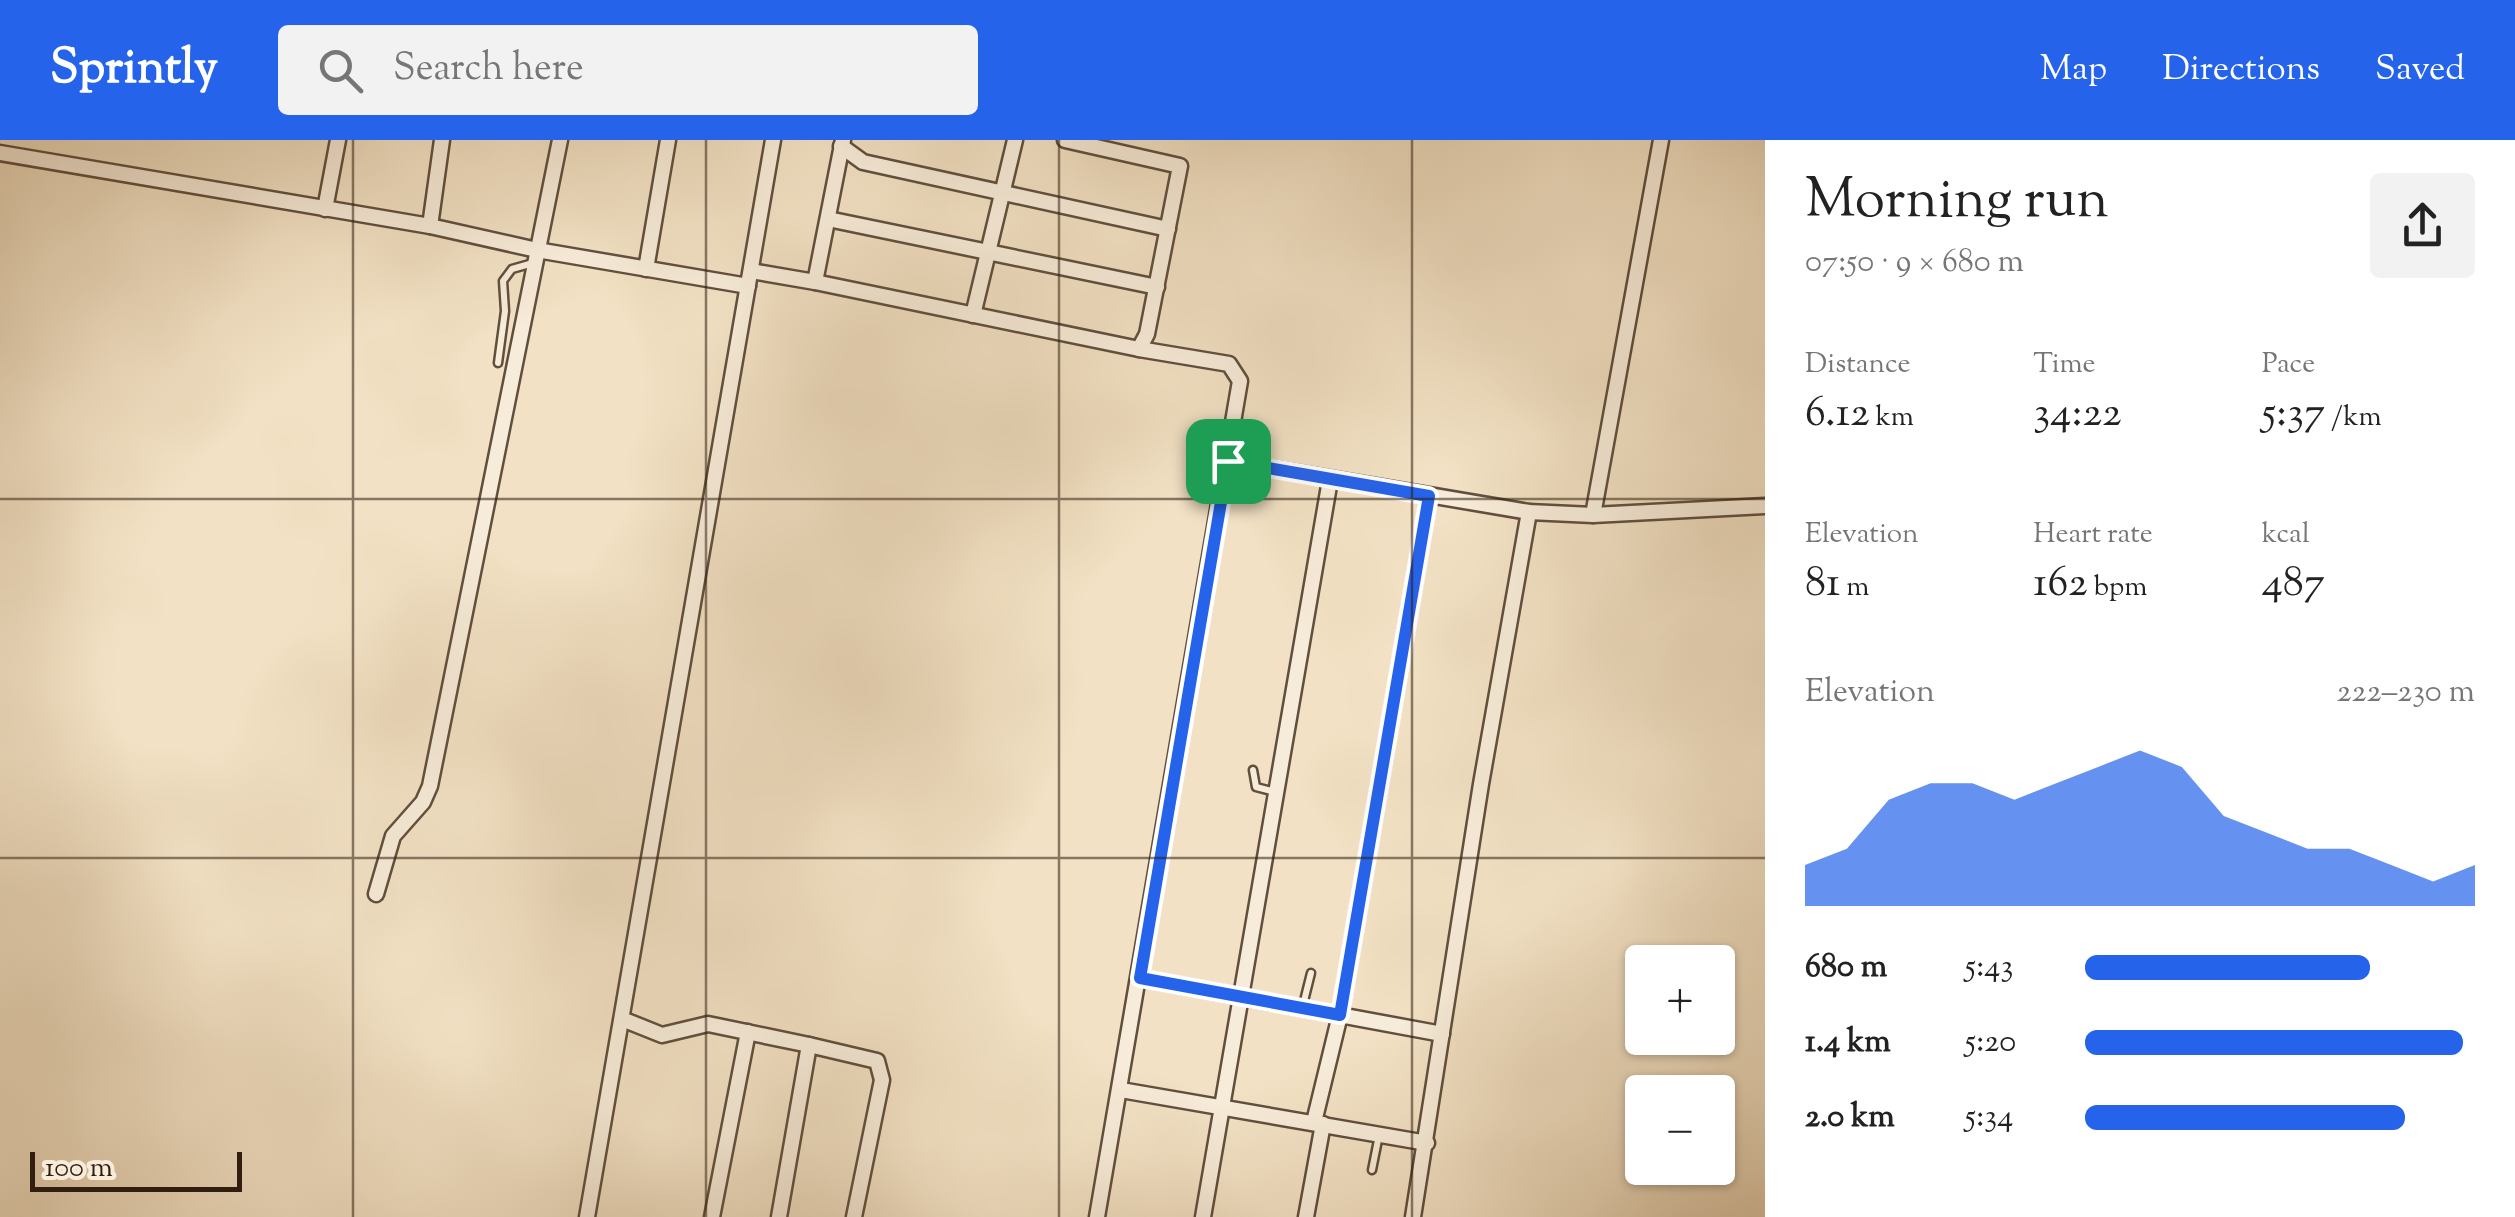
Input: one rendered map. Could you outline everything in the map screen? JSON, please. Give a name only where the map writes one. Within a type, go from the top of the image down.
[{"type":"street","points":[[325,209],[338,140]]},
{"type":"street","points":[[430,226],[442,140]]},
{"type":"street","points":[[376,894],[393,836],[423,802],[430,786],[560,140]]},
{"type":"street","points":[[646,269],[668,140]]},
{"type":"street","points":[[588,1217],[772,140]]},
{"type":"street","points":[[973,315],[1015,140]]},
{"type":"street","points":[[1066,140],[1180,166],[1147,334],[1139,348]]},
{"type":"street","points":[[1593,516],[1661,140]]},
{"type":"street","points":[[815,282],[842,143]]},
{"type":"street","points":[[842,143],[863,162],[1168,229]]},
{"type":"street","points":[[0,153],[430,226],[536,256],[750,279],[815,282],[1229,364],[1237,370],[1240,381],[1228,461],[1097,1217]]},
{"type":"street","points":[[828,219],[1156,287]]},
{"type":"street","points":[[1228,461],[1530,512],[1593,516],[1765,506]]},
{"type":"street","points":[[1203,1217],[1330,480]]},
{"type":"street","points":[[1306,1217],[1318,1123],[1429,496]]},
{"type":"street","points":[[1413,1217],[1530,512]]},
{"type":"street","points":[[1140,978],[1442,1034]]},
{"type":"street","points":[[622,1018],[668,1035],[700,1024],[748,1032],[881,1066],[882,1080],[854,1217]]},
{"type":"street","points":[[712,1217],[748,1032]]},
{"type":"street","points":[[778,1217],[810,1045]]},
{"type":"street","points":[[1121,1090],[1224,1104],[1427,1143]]},
{"type":"lane","points":[[498,363],[505,311],[503,281],[512,269],[536,256]]},
{"type":"lane","points":[[1253,770],[1256,788],[1276,792]]},
{"type":"lane","points":[[1302,1010],[1310,972]]},
{"type":"lane","points":[[1372,1170],[1379,1134]]},
{"type":"route","points":[[1228,461],[1429,496],[1340,1015],[1140,978],[1228,461]]}]
